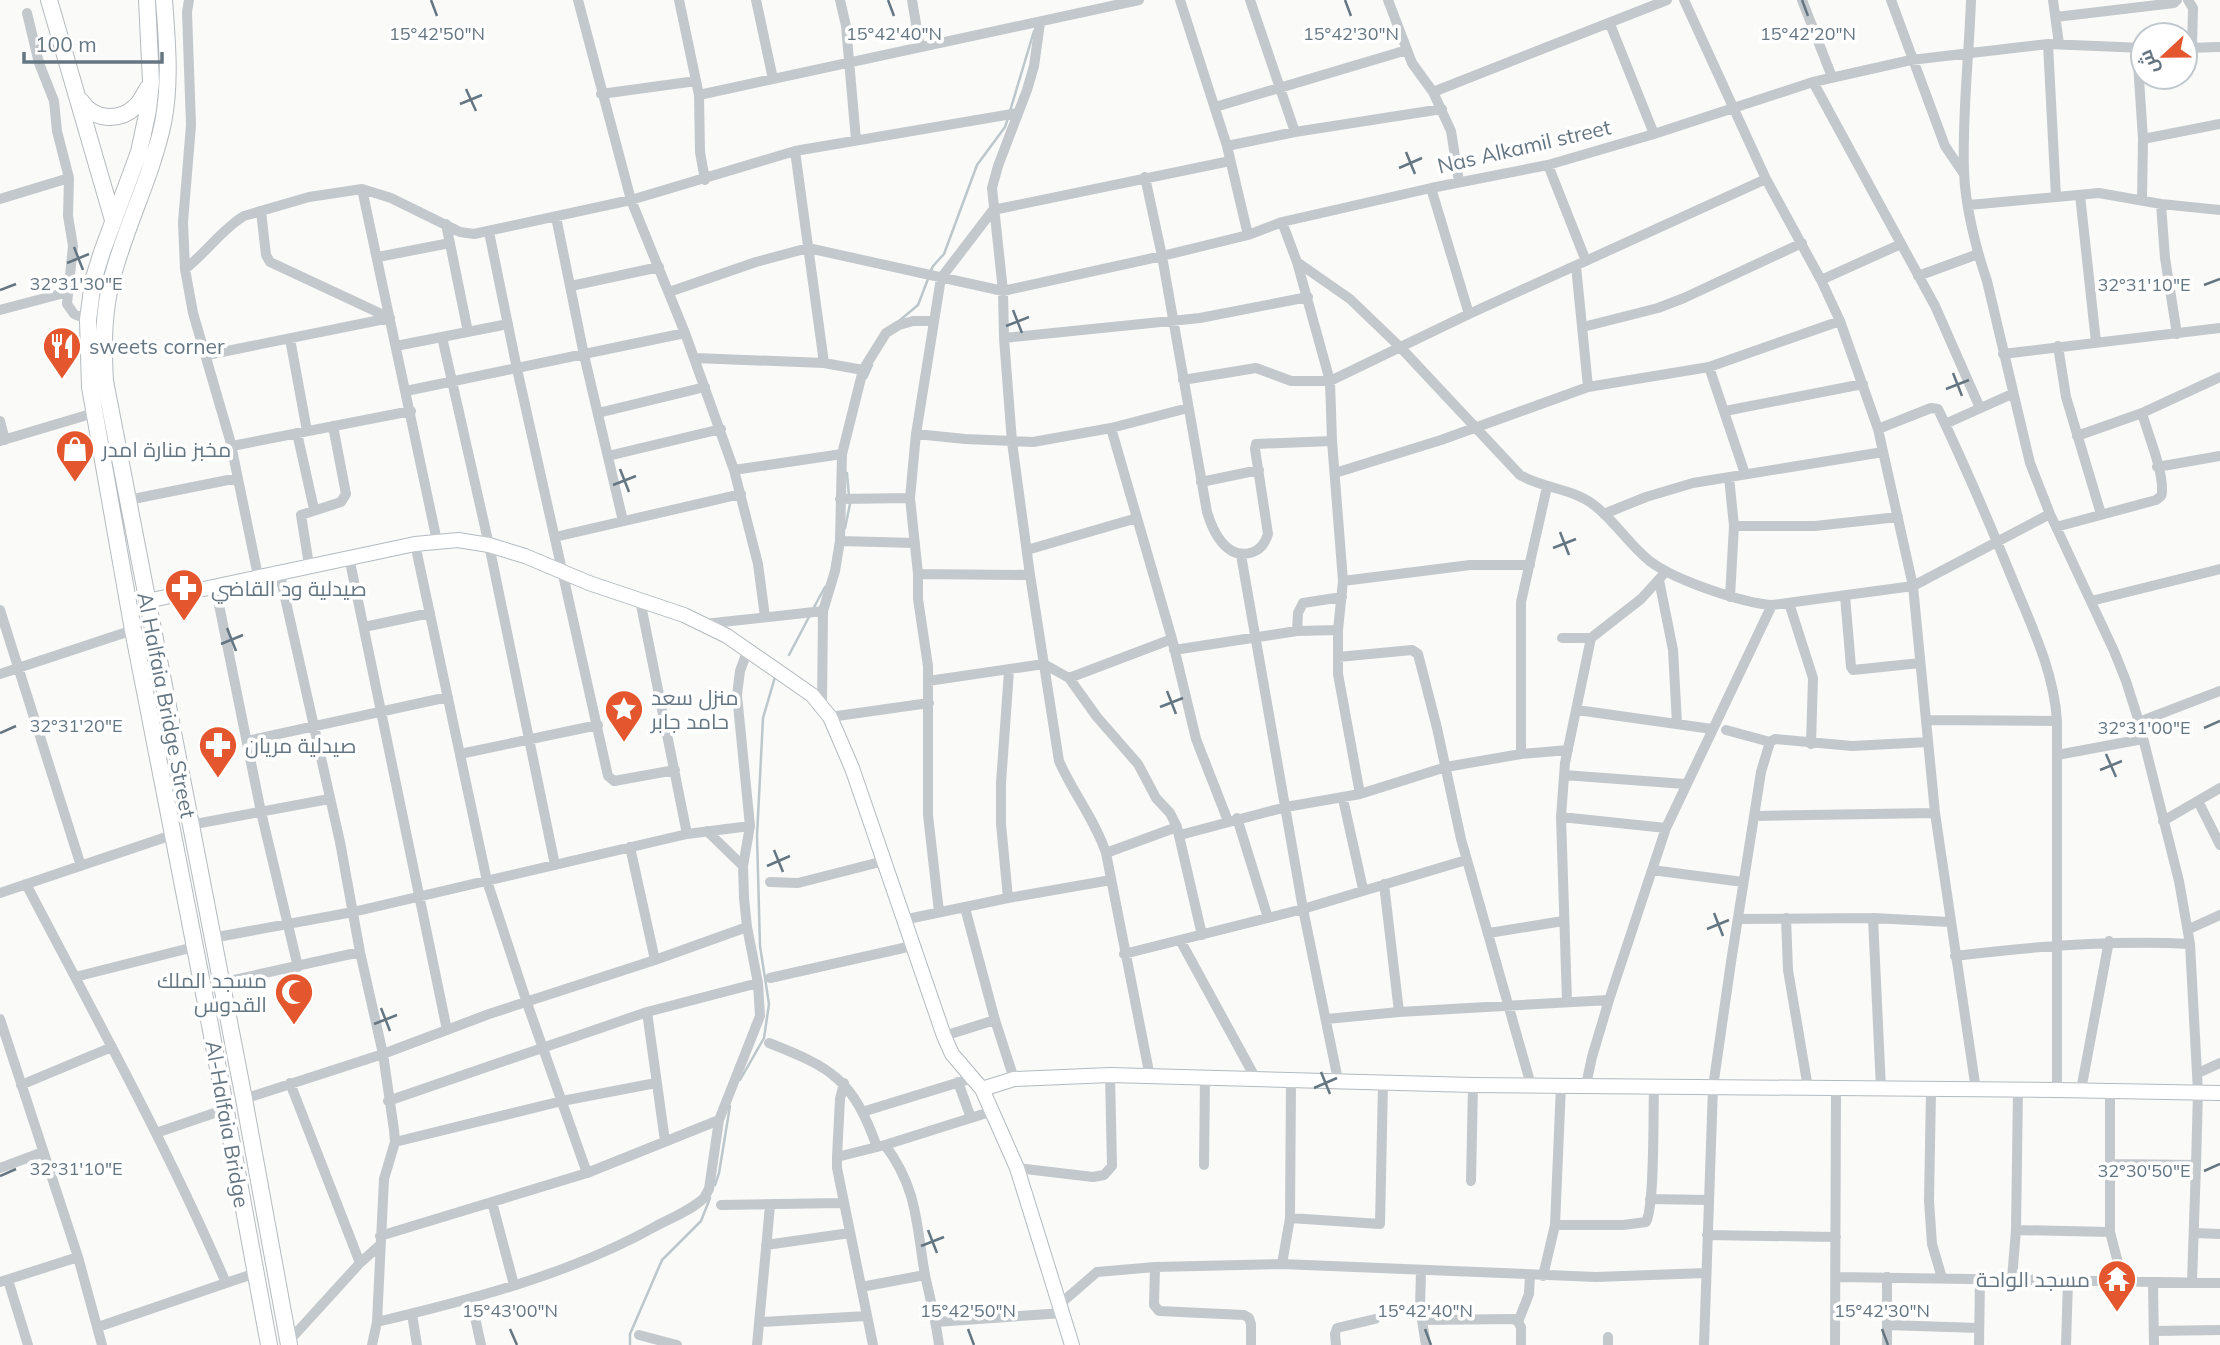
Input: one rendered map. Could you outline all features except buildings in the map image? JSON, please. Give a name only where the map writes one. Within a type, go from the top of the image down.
[{"type":"main road","points":[[49,0],[80,99],[113,220]]},
{"type":"main road","name":"Al-Halfaia Bridge","points":[[147,0],[151,82],[148,110],[139,152],[93,281],[88,320],[88,354],[94,413],[133,630],[269,1345]]},
{"type":"main road","name":"Al Halfaia Bridge Street","points":[[163,0],[166,103],[155,155],[125,235],[106,303],[105,381],[289,1343]]},
{"type":"main road","points":[[80,99],[98,116],[116,117],[134,109],[151,82]]},
{"type":"street","points":[[578,0],[631,201],[695,358],[734,470],[758,564],[765,617]]},
{"type":"street","points":[[679,0],[699,95],[698,127],[705,180]]},
{"type":"street","points":[[756,0],[774,79]]},
{"type":"street","points":[[840,0],[856,140]]},
{"type":"street","points":[[912,0],[920,47]]},
{"type":"street","points":[[1081,0],[1082,14]]},
{"type":"street","points":[[699,95],[1139,0]]},
{"type":"street","points":[[1181,0],[1227,146],[1248,235]]},
{"type":"street","points":[[1250,0],[1295,132]]},
{"type":"street","points":[[1388,0],[1412,62],[1433,92],[1451,131],[1459,182]]},
{"type":"street","points":[[1433,92],[1667,0]]},
{"type":"street","points":[[1684,0],[1766,179],[1802,243],[1840,321],[1878,429],[1913,586],[1935,813],[1976,1090]]},
{"type":"street","points":[[1802,0],[1832,77]]},
{"type":"street","points":[[1891,0],[1945,146],[1964,174]]},
{"type":"street","points":[[1971,0],[1964,115],[1964,174],[1978,254],[1987,281],[2030,463],[2050,514],[2114,651],[2139,722],[2189,929],[2199,1091],[2192,1282]]},
{"type":"street","points":[[2053,0],[2056,17],[2053,44],[2056,197]]},
{"type":"street","points":[[2056,17],[2174,3],[2178,0]]},
{"type":"street","points":[[2188,0],[2193,8],[2192,21]]},
{"type":"street","points":[[186,4],[191,125],[183,222],[185,270],[193,313],[232,446],[258,576]]},
{"type":"street","points":[[27,13],[39,63],[54,101],[57,131],[69,178],[68,216],[73,246],[67,304],[74,314],[88,320]]},
{"type":"street","points":[[1040,23],[1034,66],[992,188],[1003,290],[1012,442],[1059,761],[1092,820],[1106,853],[1150,1077]]},
{"type":"street","points":[[1610,24],[1654,134]]},
{"type":"street","name":"Nas Alkamil street","points":[[1003,290],[1162,256],[1248,235],[1282,222],[1548,165],[1832,77],[1911,60],[1969,52],[2053,44],[2129,47]]},
{"type":"street","points":[[2199,48],[2220,47]]},
{"type":"street","points":[[1215,107],[1407,50]]},
{"type":"street","points":[[601,94],[696,81]]},
{"type":"street","points":[[1813,82],[1935,306],[1980,408]]},
{"type":"street","points":[[2141,91],[2142,200]]},
{"type":"street","points":[[1227,146],[1295,132],[1442,109]]},
{"type":"street","points":[[185,270],[236,221],[309,197],[362,189],[391,198],[460,232],[474,234],[631,201],[795,151],[1018,113]]},
{"type":"street","points":[[2143,139],[2220,124]]},
{"type":"street","points":[[795,151],[824,363]]},
{"type":"street","points":[[939,912],[928,815],[928,681],[910,498],[916,434],[941,278],[993,210],[1230,161]]},
{"type":"street","points":[[1548,165],[1581,263],[1588,387]]},
{"type":"street","points":[[1145,177],[1162,256],[1207,512],[1223,543],[1241,555],[1255,552],[1265,544],[1268,534],[1256,444],[1332,441]]},
{"type":"street","points":[[0,199],[69,178]]},
{"type":"street","points":[[1183,380],[1256,369],[1291,381],[1330,381],[1469,314],[1766,179]]},
{"type":"street","points":[[1431,188],[1469,314]]},
{"type":"street","points":[[362,189],[437,541]]},
{"type":"street","points":[[1969,205],[2099,193],[2161,204],[2220,210]]},
{"type":"street","points":[[2080,195],[2096,342]]},
{"type":"street","points":[[2161,204],[2165,258],[2177,334]]},
{"type":"street","points":[[261,211],[266,255],[270,262],[390,318]]},
{"type":"street","points":[[556,217],[584,355],[623,521]]},
{"type":"street","points":[[1282,222],[1308,297],[1330,381],[1343,581],[1338,630],[1340,694],[1360,794]]},
{"type":"street","points":[[446,224],[468,332]]},
{"type":"street","points":[[489,232],[517,369],[610,779],[676,770]]},
{"type":"street","points":[[378,257],[450,243]]},
{"type":"street","points":[[1583,327],[1657,308],[1684,298],[1802,243]]},
{"type":"street","points":[[1821,280],[1901,244]]},
{"type":"street","points":[[669,292],[756,262],[808,248],[1003,290]]},
{"type":"street","points":[[1918,276],[1978,254]]},
{"type":"street","points":[[1297,262],[1350,299],[1401,348],[1520,475],[1547,487],[1581,497],[1604,514],[1663,575],[1730,597],[1772,605],[1913,586],[2050,514]]},
{"type":"street","points":[[571,286],[659,267]]},
{"type":"street","points":[[0,310],[68,292]]},
{"type":"street","points":[[1004,338],[1200,318],[1308,297]]},
{"type":"street","points":[[207,355],[390,318]]},
{"type":"street","points":[[826,711],[823,611],[835,571],[840,541],[842,454],[863,370],[886,333],[913,321],[934,321]]},
{"type":"street","points":[[1335,473],[1477,428],[1588,387],[1709,367],[1840,321]]},
{"type":"street","points":[[396,346],[508,324]]},
{"type":"street","points":[[2003,354],[2220,328]]},
{"type":"street","points":[[406,391],[685,333]]},
{"type":"street","points":[[442,337],[489,545],[555,865]]},
{"type":"street","points":[[290,339],[314,509]]},
{"type":"street","points":[[2058,346],[2063,385],[2101,514]]},
{"type":"street","points":[[695,358],[824,363],[863,370]]},
{"type":"street","points":[[1709,367],[1745,474]]},
{"type":"street","points":[[2077,436],[2142,413],[2220,377]]},
{"type":"street","points":[[1726,411],[1863,384]]},
{"type":"street","points":[[598,412],[705,387]]},
{"type":"street","points":[[1945,424],[2012,394]]},
{"type":"street","points":[[916,434],[1033,442],[1111,429],[1188,408]]},
{"type":"street","points":[[1878,429],[1934,408],[1938,409],[1997,542],[2046,663],[2057,721],[2057,1090]]},
{"type":"street","points":[[232,446],[411,411]]},
{"type":"street","points":[[0,421],[3,440],[94,413]]},
{"type":"street","points":[[2056,527],[2156,500],[2161,496],[2157,467],[2142,413]]},
{"type":"street","points":[[309,565],[301,515],[341,502],[346,494],[334,426]]},
{"type":"street","points":[[608,456],[721,429]]},
{"type":"street","points":[[1111,429],[1173,645],[1196,738],[1233,820],[1268,918]]},
{"type":"street","points":[[1604,514],[1673,489],[1745,474],[1883,452]]},
{"type":"street","points":[[734,470],[842,454]]},
{"type":"street","points":[[2157,467],[2220,456]]},
{"type":"street","points":[[1201,482],[1259,470]]},
{"type":"street","points":[[1728,477],[1734,526],[1730,597]]},
{"type":"street","points":[[128,500],[238,478]]},
{"type":"street","points":[[1521,754],[1520,611],[1547,487]]},
{"type":"street","points":[[555,537],[741,494]]},
{"type":"street","points":[[840,499],[910,498]]},
{"type":"street","points":[[1734,526],[1815,526],[1898,517]]},
{"type":"street","points":[[1027,550],[1138,518]]},
{"type":"street","points":[[147,601],[415,544],[458,540],[489,545],[526,556],[704,624],[748,649],[813,695],[826,711],[852,768],[944,1036],[952,1054],[978,1083],[1017,1168],[1072,1345]]},
{"type":"street","points":[[840,541],[915,543]]},
{"type":"street","points":[[415,544],[487,881],[587,1173]]},
{"type":"street","points":[[1241,555],[1303,909],[1338,1080]]},
{"type":"street","points":[[349,557],[447,1030]]},
{"type":"street","points":[[1343,581],[1470,565],[1530,565]]},
{"type":"street","points":[[2091,601],[2220,569]]},
{"type":"street","points":[[279,571],[383,1054],[395,1142],[384,1179],[377,1322],[372,1345]]},
{"type":"street","points":[[918,574],[1030,575]]},
{"type":"street","points":[[1562,638],[1591,638],[1641,598],[1663,575]]},
{"type":"street","points":[[1663,575],[1672,642],[1677,724]]},
{"type":"street","points":[[215,585],[261,812],[298,967]]},
{"type":"street","points":[[1845,596],[1853,670],[1920,663]]},
{"type":"street","points":[[1297,631],[1298,613],[1303,603],[1342,597]]},
{"type":"street","points":[[640,600],[687,834]]},
{"type":"street","points":[[1789,603],[1813,678],[1811,744]]},
{"type":"street","points":[[1587,1085],[1592,1057],[1609,1000],[1666,828],[1685,783],[1772,605]]},
{"type":"street","points":[[0,610],[81,866]]},
{"type":"street","points":[[704,624],[823,611]]},
{"type":"street","points":[[364,627],[430,613]]},
{"type":"street","points":[[0,674],[133,630]]},
{"type":"street","points":[[1069,678],[1173,645],[1297,631],[1338,630]]},
{"type":"street","points":[[1567,1001],[1561,817],[1568,750],[1591,638]]},
{"type":"street","points":[[377,1322],[471,1299],[588,1261],[698,1203],[709,1189],[719,1120],[758,1025],[761,1003],[747,928],[743,866],[750,826],[737,695],[740,671],[748,649]]},
{"type":"street","points":[[1338,657],[1416,651],[1446,767],[1466,860],[1531,1085]]},
{"type":"street","points":[[928,681],[1044,664],[1069,678],[1097,718],[1139,764],[1156,798],[1170,813],[1179,831],[1202,935]]},
{"type":"street","points":[[1008,898],[1001,824],[1001,783],[1009,671]]},
{"type":"street","points":[[2139,722],[2220,691]]},
{"type":"street","points":[[247,741],[448,697]]},
{"type":"street","points":[[826,711],[929,703]]},
{"type":"street","points":[[1577,710],[1712,729]]},
{"type":"street","points":[[1926,720],[2057,721]]},
{"type":"street","points":[[460,754],[598,725]]},
{"type":"street","points":[[1726,730],[1770,741],[1775,739],[1811,744],[1875,746],[1928,742]]},
{"type":"street","points":[[2057,755],[2143,739]]},
{"type":"street","points":[[1704,1345],[1713,1087],[1761,772],[1770,741]]},
{"type":"street","points":[[1106,853],[1179,831],[1286,807],[1343,799],[1446,767],[1521,754],[1568,750]]},
{"type":"street","points":[[1564,775],[1685,783]]},
{"type":"street","points":[[2163,821],[2220,788]]},
{"type":"street","points":[[190,825],[329,799]]},
{"type":"street","points":[[1343,799],[1363,889]]},
{"type":"street","points":[[2198,801],[2220,845]]},
{"type":"street","points":[[1755,816],[1935,813]]},
{"type":"street","points":[[1561,817],[1666,828]]},
{"type":"street","points":[[212,938],[353,912],[687,834],[750,826]]},
{"type":"street","points":[[707,831],[743,866]]},
{"type":"street","points":[[0,893],[172,835]]},
{"type":"street","points":[[630,847],[655,960]]},
{"type":"street","points":[[770,882],[798,883],[884,860]]},
{"type":"street","points":[[1124,954],[1303,909],[1466,860]]},
{"type":"street","points":[[1652,870],[1743,882]]},
{"type":"street","points":[[903,920],[1111,880]]},
{"type":"street","points":[[26,884],[156,1133],[226,1283]]},
{"type":"street","points":[[1384,884],[1399,1012]]},
{"type":"street","points":[[965,908],[1014,1079]]},
{"type":"street","points":[[2189,929],[2220,915]]},
{"type":"street","points":[[1786,918],[1788,970],[1808,1088]]},
{"type":"street","points":[[1738,919],[1873,918],[1950,922]]},
{"type":"street","points":[[1873,918],[1881,1089]]},
{"type":"street","points":[[1489,933],[1563,921]]},
{"type":"street","points":[[244,1099],[383,1054],[747,928]]},
{"type":"street","points":[[1180,940],[1256,1079]]},
{"type":"street","points":[[2081,1090],[2109,942]]},
{"type":"street","points":[[1955,956],[2109,942],[2190,944]]},
{"type":"street","points":[[769,978],[912,946]]},
{"type":"street","points":[[75,977],[194,947]]},
{"type":"street","points":[[220,983],[360,952]]},
{"type":"street","points":[[388,1101],[646,1012],[758,983]]},
{"type":"street","points":[[1327,1019],[1399,1012],[1609,1000]]},
{"type":"street","points":[[646,1012],[665,1141]]},
{"type":"street","points":[[0,1019],[4,1048],[21,1085],[78,1258],[102,1345]]},
{"type":"street","points":[[944,1036],[995,1020]]},
{"type":"street","points":[[769,1042],[824,1066],[844,1083],[881,1146],[909,1185],[916,1210],[939,1345]]},
{"type":"street","points":[[21,1085],[112,1047]]},
{"type":"street","points":[[2198,1073],[2220,1063]]},
{"type":"street","points":[[1017,1168],[1093,1177],[1104,1175],[1112,1166],[1110,1075]]},
{"type":"street","points":[[862,1112],[958,1082],[1110,1075],[1473,1085],[2220,1093]]},
{"type":"street","points":[[1203,1165],[1205,1078]]},
{"type":"street","points":[[1282,1264],[1290,1218],[1291,1080]]},
{"type":"street","points":[[958,1082],[971,1118]]},
{"type":"street","points":[[290,1083],[360,1263]]},
{"type":"street","points":[[395,1142],[562,1101],[656,1083]]},
{"type":"street","points":[[844,1083],[840,1099],[837,1157],[873,1345]]},
{"type":"street","points":[[1290,1218],[1380,1224],[1383,1083]]},
{"type":"street","points":[[1471,1181],[1473,1085]]},
{"type":"street","points":[[1543,1276],[1555,1225],[1561,1085]]},
{"type":"street","points":[[1555,1225],[1640,1224],[1649,1218],[1654,1086]]},
{"type":"street","points":[[1835,1345],[1836,1088]]},
{"type":"street","points":[[2012,1279],[2016,1230],[2018,1089]]},
{"type":"street","points":[[1931,1090],[1929,1201],[1932,1244],[1942,1278]]},
{"type":"street","points":[[2109,1090],[2110,1232],[2123,1282]]},
{"type":"street","points":[[156,1133],[226,1109]]},
{"type":"street","points":[[837,1157],[993,1111]]},
{"type":"street","points":[[289,1343],[380,1241],[587,1173],[719,1120]]},
{"type":"street","points":[[0,1168],[43,1152]]},
{"type":"street","points":[[2110,1164],[2196,1165]]},
{"type":"street","points":[[1650,1199],[1708,1200]]},
{"type":"street","points":[[492,1202],[514,1285]]},
{"type":"street","points":[[721,1205],[844,1203]]},
{"type":"street","points":[[757,1345],[770,1206]]},
{"type":"street","points":[[2016,1230],[2110,1232]]},
{"type":"street","points":[[766,1245],[850,1233]]},
{"type":"street","points":[[2194,1233],[2220,1234]]},
{"type":"street","points":[[1707,1235],[1836,1237]]},
{"type":"street","points":[[28,1345],[4,1281],[78,1258]]},
{"type":"street","points":[[936,1322],[1062,1308],[1097,1272],[1156,1266],[1282,1264],[1596,1277],[1706,1273]]},
{"type":"street","points":[[1156,1266],[1154,1306],[1159,1311],[1244,1315],[1249,1318],[1251,1324],[1251,1345]]},
{"type":"street","points":[[1421,1271],[1419,1288],[1426,1345]]},
{"type":"street","points":[[98,1327],[256,1273]]},
{"type":"street","points":[[862,1287],[925,1275]]},
{"type":"street","points":[[1518,1322],[1529,1294],[1530,1275]]},
{"type":"street","points":[[1836,1277],[2220,1283]]},
{"type":"street","points":[[1887,1277],[1887,1345]]},
{"type":"street","points":[[1979,1345],[1980,1279]]},
{"type":"street","points":[[2066,1345],[2068,1282]]},
{"type":"street","points":[[2153,1283],[2154,1345]]},
{"type":"street","points":[[471,1299],[481,1345]]},
{"type":"street","points":[[412,1314],[418,1345]]},
{"type":"street","points":[[760,1322],[867,1316]]},
{"type":"street","points":[[1336,1345],[1337,1328],[1375,1319]]},
{"type":"street","points":[[1423,1320],[1514,1319],[1521,1327],[1521,1345]]},
{"type":"street","points":[[1887,1325],[1979,1328]]},
{"type":"street","points":[[2154,1331],[2220,1330]]},
{"type":"street","points":[[639,1335],[677,1345]]},
{"type":"waterway","points":[[1010,111],[1034,31]]},
{"type":"waterway","points":[[930,273],[944,254],[977,165],[1005,127],[1008,118]]},
{"type":"waterway","points":[[899,321],[918,305],[928,279]]},
{"type":"waterway","points":[[866,378],[872,365]]},
{"type":"waterway","points":[[847,473],[849,497]]},
{"type":"waterway","points":[[845,528],[850,504]]},
{"type":"waterway","points":[[813,609],[825,587]]},
{"type":"waterway","points":[[789,655],[810,615]]},
{"type":"waterway","points":[[740,1080],[764,1038],[769,1004],[760,946],[757,836],[763,718],[775,677]]},
{"type":"waterway","points":[[715,1185],[730,1106]]},
{"type":"waterway","points":[[630,1345],[630,1334],[662,1260],[701,1221],[710,1198]]},
{"type":"place","name":"sweets corner","points":[[62,380]]},
{"type":"place","name":"مخبز منارة امدر","points":[[75,483]]},
{"type":"place","name":"صيدلية ود القاضي","points":[[184,622]]},
{"type":"place","name":"منزل سعد حامد جابر","points":[[624,743]]},
{"type":"place","name":"صيدلية مريان","points":[[218,779]]},
{"type":"place","name":"مسجد الملك القدوس","points":[[294,1026]]},
{"type":"place","name":"مسجد الواحة","points":[[2117,1313]]}]
